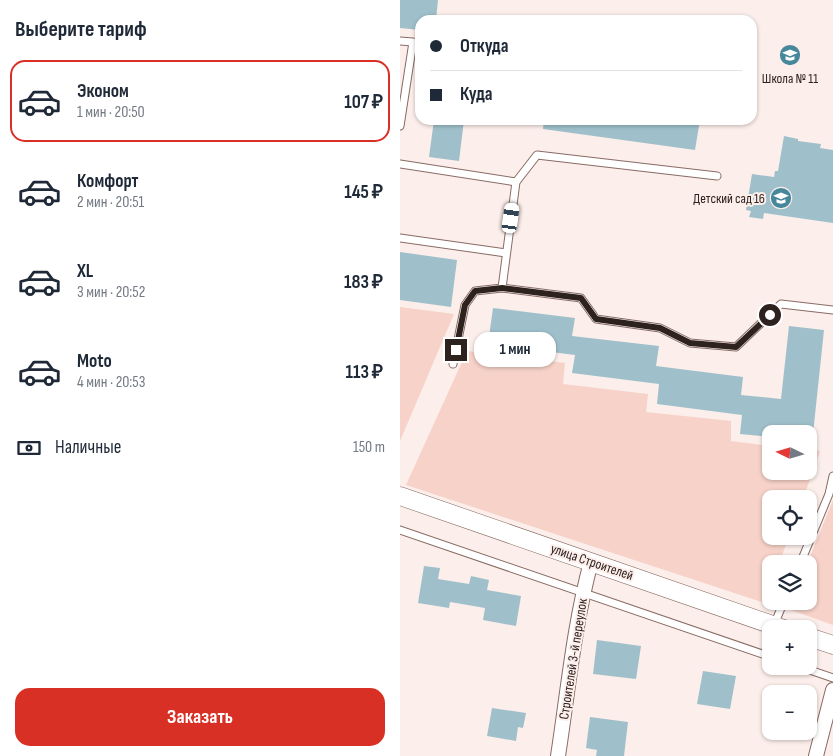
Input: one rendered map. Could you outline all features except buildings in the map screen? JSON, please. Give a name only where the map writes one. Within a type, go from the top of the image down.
[{"type":"street","name":"улица Строителей","points":[[400,496],[762,621]]},
{"type":"street","name":"Строителей 3-й переулок","points":[[558,756],[583,592],[591,562]]},
{"type":"street","points":[[817,640],[833,645]]},
{"type":"street","points":[[816,756],[833,690]]},
{"type":"lane","points":[[400,41],[413,42],[400,126]]},
{"type":"lane","points":[[502,288],[516,182],[537,155],[717,176]]},
{"type":"lane","points":[[400,164],[516,182]]},
{"type":"lane","points":[[400,238],[506,253]]},
{"type":"lane","points":[[453,364],[465,305],[475,291],[502,288],[581,298],[596,319],[660,328],[690,343],[736,347],[781,304],[833,310]]},
{"type":"lane","points":[[804,555],[829,494],[833,476]]},
{"type":"lane","points":[[400,530],[762,654]]},
{"type":"lane","points":[[817,673],[833,678]]},
{"type":"shaded area","points":[[400,307],[454,314],[400,441]]},
{"type":"shaded area","points":[[467,351],[565,363],[563,384],[648,394],[646,412],[731,421],[731,441],[762,445],[762,480],[810,480],[806,490],[762,490],[762,545],[786,545],[782,555],[762,555],[762,602],[406,485]]},
{"type":"shaded area","points":[[833,500],[833,625],[791,610],[817,610],[817,555],[811,555],[815,545],[817,545],[817,539]]},
{"type":"place","name":"Школа № 11","points":[[790,55]]},
{"type":"place","name":"Детский сад 16","points":[[781,198]]},
{"type":"route","points":[[456,350],[465,305],[475,291],[502,288],[581,298],[596,319],[660,328],[690,343],[736,347],[770,315]]}]
